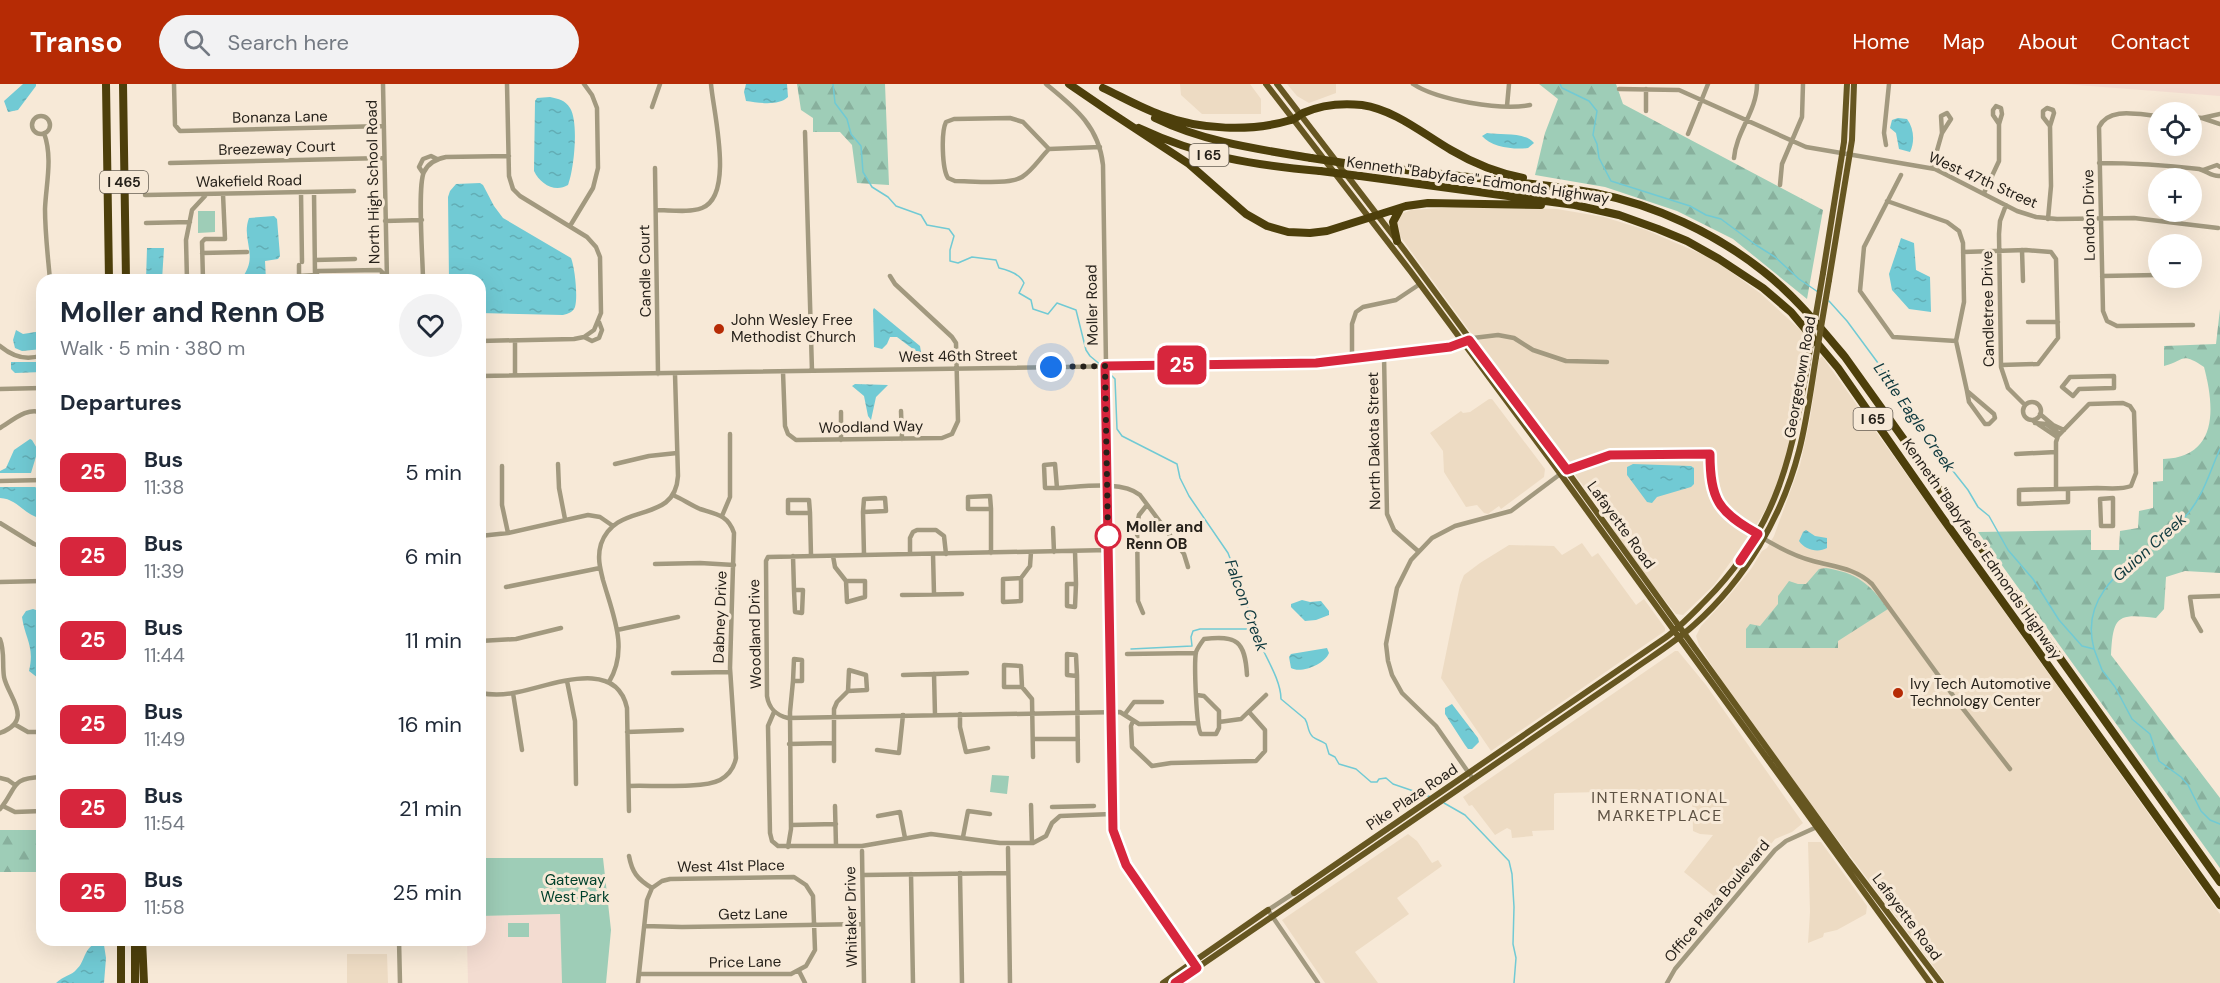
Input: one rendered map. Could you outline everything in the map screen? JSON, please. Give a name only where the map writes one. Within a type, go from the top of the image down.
[{"type":"highway","name":"I 465","points":[[106,84],[109,274]]},
{"type":"highway","name":"I 465","points":[[123,84],[126,274]]},
{"type":"highway","name":"Kenneth \"Babyface\" Edmonds Highway","points":[[1069,84],[1107,110],[1156,135],[1204,153],[1258,165],[1360,176],[1575,205],[1629,218],[1665,231],[1696,246],[1763,288],[1791,312],[1821,347],[2220,905]]},
{"type":"highway","name":"Kenneth \"Babyface\" Edmonds Highway","points":[[1100,86],[1141,111],[1187,131],[1241,147],[1351,164],[1572,189],[1638,205],[1706,234],[1764,272],[1817,322],[1845,357],[2220,882]]},
{"type":"highway","points":[[1100,86],[1158,115],[1202,125],[1242,127],[1297,117],[1329,106],[1354,105],[1376,108],[1398,117],[1454,152],[1485,167],[1520,178],[1572,189]]},
{"type":"highway","points":[[1107,110],[1186,162],[1243,212],[1267,225],[1288,232],[1315,233],[1332,230],[1413,205],[1435,202],[1524,204],[1572,208],[1629,218]]},
{"type":"highway","points":[[1397,241],[1393,222],[1400,209]]},
{"type":"highway","points":[[121,946],[121,980]]},
{"type":"highway","points":[[135,946],[135,983]]},
{"type":"highway","points":[[142,946],[144,983]]},
{"type":"main road","name":"Lafayette Road","points":[[1266,84],[1297,117],[1377,215],[1466,341]]},
{"type":"main road","name":"Lafayette Road","points":[[1277,84],[1297,117],[1368,218],[1466,341],[1564,472],[1930,983]]},
{"type":"main road","name":"Georgetown Road","points":[[1679,632],[1713,606],[1733,582],[1782,501],[1797,460],[1829,280],[1846,153],[1847,84]]},
{"type":"main road","name":"Georgetown Road","points":[[1761,536],[1788,464],[1795,436],[1823,273],[1854,118],[1854,84]]},
{"type":"main road","name":"Pike Plaza Road","points":[[1294,893],[1443,790],[1471,776],[1679,632]]},
{"type":"main road","name":"Pike Plaza Road","points":[[1163,983],[1195,965],[1454,792],[1471,776]]},
{"type":"main road","name":"Lafayette Road","points":[[1819,826],[1941,983]]},
{"type":"main road","name":"Pike Plaza Road","points":[[1175,983],[1195,965]]},
{"type":"street","name":"Bonanza Lane","points":[[174,84],[175,123],[177,129],[184,131],[384,126]]},
{"type":"street","name":"North High School Road","points":[[383,84],[384,274]]},
{"type":"street","points":[[507,84],[510,180],[516,193],[590,239],[598,252],[601,313],[594,330],[584,337]]},
{"type":"street","points":[[570,226],[593,188],[598,168],[597,112],[592,94],[584,84]]},
{"type":"street","points":[[652,107],[660,84]]},
{"type":"street","points":[[656,210],[701,208],[711,202],[718,191],[718,124],[711,84]]},
{"type":"street","name":"Moller Road","points":[[1046,84],[1084,117],[1094,132],[1100,147],[1103,175],[1110,712],[1112,814],[1115,841],[1128,868],[1195,965]]},
{"type":"street","points":[[1413,84],[1447,99],[1507,106],[1530,105]]},
{"type":"street","points":[[1507,106],[1509,84]]},
{"type":"street","points":[[1688,134],[1708,84]]},
{"type":"street","points":[[1734,158],[1736,142],[1755,99],[1757,84]]},
{"type":"street","points":[[1780,185],[1782,166],[1802,117],[1803,84]]},
{"type":"street","points":[[1886,145],[1884,133],[1889,84]]},
{"type":"street","name":"West 47th Street","points":[[1619,89],[1675,89],[1811,148],[1932,168],[2027,215],[2048,219],[2134,218],[2218,228]]},
{"type":"street","points":[[1646,89],[1646,111]]},
{"type":"street","name":"London Drive","points":[[2148,116],[2113,114],[2104,118],[2099,127],[2103,311],[2107,321],[2119,327],[2193,325]]},
{"type":"street","points":[[2202,118],[2220,114]]},
{"type":"street","points":[[45,116],[50,123],[44,133],[38,133],[32,127],[34,118],[45,116]]},
{"type":"street","points":[[2202,118],[2220,124]]},
{"type":"street","points":[[1049,149],[1025,123],[1017,119],[954,119],[946,123],[943,128],[944,172],[951,180],[1010,180],[1026,174],[1049,149],[1100,147]]},
{"type":"street","points":[[1984,193],[1999,161],[1999,124]]},
{"type":"street","points":[[2048,219],[2051,186],[2050,126]]},
{"type":"street","points":[[805,132],[812,371]]},
{"type":"street","points":[[44,133],[48,152],[45,215],[50,274]]},
{"type":"street","points":[[1932,168],[1942,133]]},
{"type":"street","points":[[423,173],[420,165],[423,159],[432,156],[437,159]]},
{"type":"street","points":[[423,274],[421,182],[423,173],[437,159],[446,157],[509,156]]},
{"type":"street","name":"Breezeway Court","points":[[170,163],[384,158]]},
{"type":"street","points":[[2099,163],[2149,164],[2203,170],[2214,176],[2220,176]]},
{"type":"street","points":[[2203,170],[2217,165],[2220,167]]},
{"type":"street","name":"Candle Court","points":[[655,168],[658,374]]},
{"type":"street","points":[[1900,175],[1864,247],[1860,291],[1893,337],[1956,341]]},
{"type":"street","name":"Wakefield Road","points":[[145,195],[354,191]]},
{"type":"street","points":[[299,274],[302,248],[301,192]]},
{"type":"street","points":[[314,192],[315,274]]},
{"type":"street","points":[[203,274],[203,240],[225,239],[223,194]]},
{"type":"street","points":[[187,274],[186,240],[192,208],[205,195]]},
{"type":"street","points":[[1887,201],[1952,224],[1961,236],[1964,302],[1956,341],[1966,391],[1970,402],[1985,424],[1989,424],[1994,414],[1966,391]]},
{"type":"street","name":"Candletree Drive","points":[[2006,205],[2000,225],[1999,250],[2001,365],[2003,378],[2008,388],[2025,405]]},
{"type":"street","points":[[385,221],[422,220]]},
{"type":"street","points":[[146,223],[190,222]]},
{"type":"street","points":[[302,248],[314,248]]},
{"type":"street","points":[[1963,252],[1999,250],[2051,252],[2056,259],[2058,338],[2039,364],[2001,365]]},
{"type":"street","points":[[2022,250],[2023,281]]},
{"type":"street","points":[[202,253],[247,252]]},
{"type":"street","points":[[315,260],[355,259]]},
{"type":"street","points":[[316,274],[318,272],[380,270],[384,274]]},
{"type":"street","points":[[2102,276],[2148,275]]},
{"type":"street","points":[[890,276],[895,284],[953,338],[957,346],[957,368]]},
{"type":"street","points":[[1352,360],[1352,324],[1356,312],[1363,307],[1396,300],[1420,284]]},
{"type":"street","points":[[486,341],[584,337],[592,341],[599,338],[602,330],[599,322]]},
{"type":"street","points":[[2028,322],[2058,322]]},
{"type":"street","name":"West 46th Street","points":[[486,376],[1316,363],[1450,347],[1485,335],[1505,335],[1533,350],[1566,361],[1607,362]]},
{"type":"street","points":[[515,340],[515,375]]},
{"type":"street","points":[[0,346],[13,356],[36,358]]},
{"type":"street","name":"North Dakota Street","points":[[1384,355],[1387,514],[1393,528],[1418,551]]},
{"type":"street","name":"Woodland Way","points":[[783,372],[784,424],[789,435],[801,441],[902,439],[942,438],[953,432],[958,421],[957,368]]},
{"type":"street","points":[[609,682],[619,657],[617,630],[600,567],[601,544],[613,526],[629,516],[660,507],[673,495],[678,480],[675,374]]},
{"type":"street","points":[[2114,388],[2079,389],[2073,396],[2062,387],[2070,377],[2114,376],[2114,388],[2114,403]]},
{"type":"street","points":[[0,389],[36,388]]},
{"type":"street","name":"Candletree Drive","points":[[2034,421],[2023,414],[2025,405],[2030,402],[2036,402],[2040,406],[2040,414],[2060,434]]},
{"type":"street","points":[[2056,489],[2056,452],[2060,434],[2087,405],[2128,404],[2134,412],[2135,477],[2132,485],[2127,488],[2100,488],[2019,490],[2019,504],[2068,502],[2068,489]]},
{"type":"street","points":[[0,428],[29,411],[36,411]]},
{"type":"street","points":[[901,411],[902,439]]},
{"type":"street","points":[[840,412],[841,440]]},
{"type":"street","points":[[2040,414],[2034,421],[2060,434]]},
{"type":"street","points":[[673,495],[722,516],[730,497],[730,434]]},
{"type":"street","points":[[2016,454],[2056,452]]},
{"type":"street","points":[[615,464],[652,455],[677,453]]},
{"type":"street","points":[[1710,454],[1711,482],[1718,502],[1735,519],[1761,536],[1809,560],[1852,571],[1870,582],[2010,769]]},
{"type":"street","points":[[558,464],[559,488],[565,519]]},
{"type":"street","points":[[1057,488],[1057,465],[1045,464],[1045,487],[1057,488],[1107,486],[1131,489],[1140,495],[1184,554],[1188,567]]},
{"type":"street","points":[[502,466],[502,505],[508,533]]},
{"type":"street","points":[[1471,776],[1437,726],[1402,693],[1393,678],[1388,664],[1387,640],[1396,591],[1404,570],[1418,551],[1432,538],[1449,529],[1511,511],[1564,472]]},
{"type":"street","points":[[0,481],[36,480]]},
{"type":"street","points":[[2100,488],[2100,499],[2101,526],[2113,526],[2113,498],[2100,499]]},
{"type":"street","points":[[991,509],[968,510],[967,497],[990,496],[991,509],[991,553]]},
{"type":"street","points":[[864,512],[886,511],[887,499],[864,499],[864,512],[864,555]]},
{"type":"street","points":[[810,513],[788,513],[788,501],[809,500],[810,513],[811,556]]},
{"type":"street","points":[[1143,613],[1138,601],[1137,525],[1139,515],[1147,505]]},
{"type":"street","points":[[486,535],[593,515],[613,526]]},
{"type":"street","name":"Dabney Drive","points":[[628,786],[709,784],[721,780],[733,767],[737,754],[730,672],[734,535],[730,524],[722,516]]},
{"type":"street","points":[[0,523],[36,545]]},
{"type":"street","points":[[1053,528],[1054,552]]},
{"type":"street","points":[[910,554],[912,533],[916,530],[936,530],[943,533],[946,554]]},
{"type":"street","points":[[794,590],[803,590],[802,613],[795,612],[794,590],[793,556],[1108,550]]},
{"type":"street","points":[[1075,551],[1076,584],[1076,607],[1068,607],[1067,585],[1076,584]]},
{"type":"street","points":[[1021,578],[1003,579],[1003,602],[1021,601],[1021,578],[1030,566],[1031,552]]},
{"type":"street","points":[[933,554],[934,594]]},
{"type":"street","name":"Woodland Drive","points":[[788,847],[778,846],[773,842],[770,833],[768,726],[774,712],[767,698],[767,558],[793,556]]},
{"type":"street","points":[[833,556],[835,567],[846,581],[847,602],[865,597],[865,581],[846,581]]},
{"type":"street","points":[[655,564],[734,565]]},
{"type":"street","points":[[506,587],[600,567]]},
{"type":"street","points":[[0,582],[36,581]]},
{"type":"street","points":[[902,595],[962,594]]},
{"type":"street","points":[[2201,631],[2193,617],[2190,597],[2220,596]]},
{"type":"street","points":[[617,630],[678,616]]},
{"type":"street","points":[[486,641],[516,639],[561,628]]},
{"type":"street","points":[[0,639],[4,650],[2,679],[17,704],[14,724],[0,733]]},
{"type":"street","points":[[1197,695],[1204,696],[1218,710],[1219,731],[1214,734],[1201,734],[1197,723],[1196,653],[1205,639],[1233,639],[1241,645],[1245,655],[1247,675]]},
{"type":"street","points":[[1127,654],[1196,653]]},
{"type":"street","points":[[1077,676],[1067,675],[1068,654],[1076,655],[1077,676],[1078,761]]},
{"type":"street","points":[[793,681],[802,680],[801,659],[793,659],[789,718],[791,825],[788,847],[870,845],[931,834],[1008,845],[1032,843],[1046,837],[1052,823],[1065,815],[1112,814]]},
{"type":"street","points":[[1022,687],[1004,687],[1004,665],[1021,666],[1022,687],[1031,696],[1033,757]]},
{"type":"street","points":[[834,761],[833,717],[836,704],[848,691],[848,670],[866,675],[867,690],[848,691]]},
{"type":"street","points":[[673,673],[730,672]]},
{"type":"street","points":[[934,674],[935,715]]},
{"type":"street","points":[[903,675],[967,674]]},
{"type":"street","points":[[486,693],[513,693],[591,678],[609,682],[618,688],[627,708],[629,811]]},
{"type":"street","points":[[567,681],[575,719],[576,784]]},
{"type":"street","points":[[513,693],[522,750]]},
{"type":"street","points":[[1219,722],[1240,720],[1266,695]]},
{"type":"street","points":[[1125,714],[1134,702],[1162,702]]},
{"type":"street","points":[[774,712],[789,718],[1120,712],[1139,724],[1197,723]]},
{"type":"street","points":[[1134,721],[1131,726],[1132,747],[1152,766],[1171,763],[1256,761],[1265,751],[1265,731],[1249,712]]},
{"type":"street","points":[[960,714],[960,727],[966,752],[988,748]]},
{"type":"street","points":[[877,750],[899,753],[903,716]]},
{"type":"street","points":[[14,724],[28,732],[36,732]]},
{"type":"street","points":[[627,732],[682,730]]},
{"type":"street","points":[[1033,739],[1078,739]]},
{"type":"street","points":[[789,744],[834,743]]},
{"type":"street","points":[[36,777],[25,778],[15,785],[1,807],[15,812],[36,811]]},
{"type":"street","points":[[0,778],[15,785]]},
{"type":"street","points":[[1031,805],[1032,843]]},
{"type":"street","points":[[835,806],[836,846]]},
{"type":"street","points":[[1052,807],[1094,806]]},
{"type":"street","points":[[1077,807],[1077,815]]},
{"type":"street","points":[[963,837],[968,811],[990,814]]},
{"type":"street","points":[[878,816],[900,812],[905,838]]},
{"type":"street","points":[[791,825],[836,824]]},
{"type":"street","name":"Office Plaza Boulevard","points":[[1667,983],[1672,972],[1775,850],[1786,841],[1819,826]]},
{"type":"street","points":[[1008,845],[1010,983]]},
{"type":"street","name":"Whitaker Drive","points":[[862,851],[864,983]]},
{"type":"street","points":[[629,856],[634,874],[640,881],[652,888],[646,903],[638,983]]},
{"type":"street","points":[[960,873],[962,983]]},
{"type":"street","points":[[862,875],[1008,873]]},
{"type":"street","points":[[911,874],[913,983]]},
{"type":"street","name":"West 41st Place","points":[[652,888],[662,881],[676,878],[794,877],[806,885],[813,896],[815,924]]},
{"type":"street","name":"Pike Plaza Road","points":[[1270,913],[1294,893]]},
{"type":"street","points":[[1270,913],[1318,983]]},
{"type":"street","name":"Price Lane","points":[[639,974],[775,974],[799,971],[814,955],[815,924]]},
{"type":"street","name":"Getz Lane","points":[[644,926],[863,924]]},
{"type":"street","points":[[399,946],[400,983]]},
{"type":"street","points":[[799,971],[805,983]]},
{"type":"shaded area","points":[[1180,84],[1250,84],[1261,99],[1261,114],[1202,114],[1181,95]]},
{"type":"shaded area","points":[[1287,84],[1336,84],[1336,93],[1309,103],[1297,96]]},
{"type":"shaded area","points":[[2064,84],[2220,84],[2220,96]]},
{"type":"shaded area","points":[[1457,207],[1557,209],[1604,217],[1646,230],[1706,256],[1724,267],[1760,293],[1807,336],[1790,442],[1771,500],[1743,548],[1714,585],[1683,615],[1676,614],[1654,587],[1616,535],[1612,525],[1397,232],[1396,223],[1401,214],[1411,210]]},
{"type":"shaded area","points":[[1822,356],[2220,914],[2220,983],[1946,983],[1724,685],[1699,645],[1696,636],[1701,626],[1751,569],[1774,536],[1800,465],[1819,359]]},
{"type":"shaded area","points":[[1492,399],[1545,469],[1544,477],[1501,509],[1499,506],[1488,514],[1477,505],[1466,507],[1444,472],[1443,451],[1430,433],[1461,411],[1470,412]]},
{"type":"shaded area","points":[[1582,543],[1592,557],[1598,553],[1636,605],[1644,599],[1665,631],[1491,751],[1441,678],[1464,575],[1509,545],[1554,546],[1562,555]]},
{"type":"shaded area","points":[[1678,651],[1706,685],[1803,823],[1792,832],[1775,839],[1724,904],[1684,872],[1713,835],[1693,831],[1692,790],[1556,793],[1554,794],[1554,830],[1532,831],[1533,836],[1512,838],[1511,830],[1507,828],[1495,835],[1472,805],[1469,806],[1463,797]]},
{"type":"shaded area","points":[[1408,834],[1417,841],[1432,863],[1438,860],[1442,866],[1397,898],[1409,914],[1355,952],[1378,983],[1325,983],[1282,920]]},
{"type":"shaded area","points":[[1808,842],[1821,842],[1867,906],[1866,914],[1808,943],[1810,912]]},
{"type":"shaded area","points":[[561,914],[562,983],[468,983],[467,946],[486,946],[486,916]]},
{"type":"shaded area","points":[[347,954],[387,954],[388,983],[347,983]]},
{"type":"green space","points":[[797,84],[885,84],[889,185],[857,183],[852,145],[840,132],[813,132],[813,118],[801,110]]},
{"type":"green space","points":[[1539,84],[1616,84],[1623,104],[1823,210],[1807,299],[1733,239],[1677,211],[1605,187],[1535,175],[1545,133],[1558,99]]},
{"type":"green space","points":[[198,211],[215,211],[215,232],[198,233]]},
{"type":"green space","points":[[2220,309],[2220,573],[2185,571],[2166,577],[2164,609],[2156,618],[2133,616],[2120,620],[2113,632],[2111,655],[2220,798],[2220,868],[1978,532],[2091,530],[2091,550],[2119,550],[2120,531],[2138,528],[2139,511],[2153,508],[2153,482],[2163,481],[2163,459],[2181,456],[2194,450],[2203,440],[2208,428],[2210,398],[2204,367],[2186,358],[2164,366],[2164,346],[2216,344]]},
{"type":"green space","points":[[1826,568],[1854,576],[1875,592],[1888,609],[1838,641],[1838,648],[1746,648],[1746,629],[1750,624],[1760,626],[1778,604],[1778,596],[1789,581],[1806,584],[1819,569]]},
{"type":"green space","points":[[992,775],[1009,776],[1007,794],[990,792]]},
{"type":"green space","points":[[0,830],[36,830],[36,872],[0,872]]},
{"type":"green space","name":"Gateway West Park","points":[[486,858],[603,858],[611,930],[606,983],[562,983],[560,914],[486,916]]},
{"type":"green space","points":[[508,923],[529,923],[529,937],[508,937]]},
{"type":"water","points":[[23,84],[36,84],[36,86],[18,110],[8,112],[4,101]]},
{"type":"water","points":[[746,84],[787,84],[788,97],[774,103],[746,101],[744,92]]},
{"type":"water","points":[[550,97],[562,100],[568,105],[574,124],[575,146],[570,178],[568,185],[558,188],[548,186],[534,171],[535,101],[537,98]]},
{"type":"water","points":[[1907,119],[1911,127],[1913,140],[1910,152],[1899,149],[1896,133],[1890,128],[1892,120]]},
{"type":"water","points":[[1487,133],[1525,137],[1534,143],[1528,148],[1503,147],[1486,140],[1482,136]]},
{"type":"water","points":[[480,183],[503,218],[571,258],[575,275],[576,297],[572,311],[563,315],[486,313],[486,274],[449,274],[448,197],[456,184]]},
{"type":"water","points":[[274,216],[277,219],[280,256],[278,259],[265,261],[266,274],[244,274],[250,260],[247,233],[249,218]]},
{"type":"water","points":[[1901,238],[1914,243],[1916,270],[1930,277],[1931,312],[1909,309],[1892,290],[1889,274]]},
{"type":"water","points":[[147,248],[164,248],[162,274],[146,274]]},
{"type":"water","points":[[874,308],[920,346],[921,352],[917,352],[897,337],[890,337],[882,349],[874,347]]},
{"type":"water","points":[[16,330],[23,334],[36,332],[36,350],[22,351],[15,348],[13,340]]},
{"type":"water","points":[[11,362],[36,362],[36,372],[15,373],[11,369]]},
{"type":"water","points":[[855,384],[888,385],[876,397],[871,420],[864,396],[852,386]]},
{"type":"water","points":[[30,439],[32,440],[36,447],[36,457],[31,473],[0,473],[6,468],[14,450]]},
{"type":"water","points":[[1633,464],[1691,466],[1694,468],[1694,484],[1691,487],[1657,497],[1652,503],[1647,502],[1627,475],[1627,467]]},
{"type":"water","points":[[0,487],[35,487],[36,517],[12,501],[0,498]]},
{"type":"water","points":[[1806,530],[1815,536],[1827,538],[1827,548],[1816,550],[1802,544],[1799,541]]},
{"type":"water","points":[[1302,600],[1321,601],[1329,611],[1329,615],[1305,621],[1291,607],[1291,604]]},
{"type":"water","points":[[36,610],[36,676],[29,671],[31,655],[22,617],[26,611]]},
{"type":"water","points":[[1327,648],[1329,653],[1327,657],[1318,664],[1301,670],[1291,668],[1289,657],[1291,654]]},
{"type":"water","points":[[1452,704],[1478,738],[1479,742],[1472,749],[1468,749],[1445,714],[1445,708]]},
{"type":"water","points":[[104,946],[106,958],[104,983],[56,983],[74,972],[90,947]]},
{"type":"waterway","name":"Falcon Creek","points":[[833,84],[835,103],[847,119],[851,134],[861,146],[863,172],[872,187],[888,197],[896,206],[921,215],[927,225],[949,229],[954,236],[950,261],[958,263],[972,257],[996,260],[999,268],[1020,277],[1024,283],[1019,293],[1031,300],[1033,309],[1048,314],[1057,303],[1076,310],[1086,350],[1102,366]]},
{"type":"waterway","name":"Little Eagle Creek","points":[[1560,84],[1562,88],[1589,101],[1597,111],[1593,135],[1599,158],[1611,181],[1690,206],[1706,215],[1721,219],[1775,257],[1799,279],[1818,292]]},
{"type":"waterway","name":"Little Eagle Creek","points":[[1829,301],[1878,363],[1892,389],[1918,420],[1927,438],[1968,490],[1978,507],[1989,516],[2008,550],[2033,579],[2059,620],[2082,646],[2094,649],[2102,670],[2115,687],[2132,719],[2150,734],[2159,761],[2181,777],[2188,785],[2201,811],[2210,820],[2220,824]]},
{"type":"waterway","name":"Falcon Creek","points":[[1107,371],[1115,379],[1117,429],[1122,436],[1177,464],[1180,478],[1189,496],[1228,553],[1245,597],[1251,621],[1264,641],[1266,647],[1264,652],[1277,681],[1281,699],[1305,719],[1311,735],[1326,744],[1329,754],[1335,757],[1339,764],[1356,769],[1371,782],[1386,778],[1393,784],[1431,797]]},
{"type":"waterway","name":"Guion Creek","points":[[2094,649],[2091,626],[2096,606],[2105,589],[2119,573],[2169,532],[2191,510],[2201,494],[2220,449]]},
{"type":"waterway","points":[[1131,649],[1192,646],[1193,631],[1200,629],[1254,629]]},
{"type":"waterway","name":"Falcon Creek","points":[[1444,803],[1465,815],[1509,861],[1514,907],[1513,944],[1516,958],[1514,983]]},
{"type":"bus line","name":"25","points":[[1175,983],[1197,968],[1126,865],[1120,855],[1113,830],[1105,366],[1316,363],[1450,347],[1469,340],[1567,470],[1610,455],[1710,454],[1710,477],[1718,502],[1727,513],[1758,534],[1740,561]]},
{"type":"place","name":"John Wesley Free Methodist Church","points":[[719,329]]},
{"type":"place","name":"Moller and Renn OB","points":[[1108,536]]},
{"type":"place","name":"Ivy Tech Automotive Technology Center","points":[[1898,693]]},
{"type":"district","name":"INTERNATIONAL MARKETPLACE","points":[[1660,806]]},
{"type":"route","points":[[1051,367],[1105,366],[1108,536]]}]
